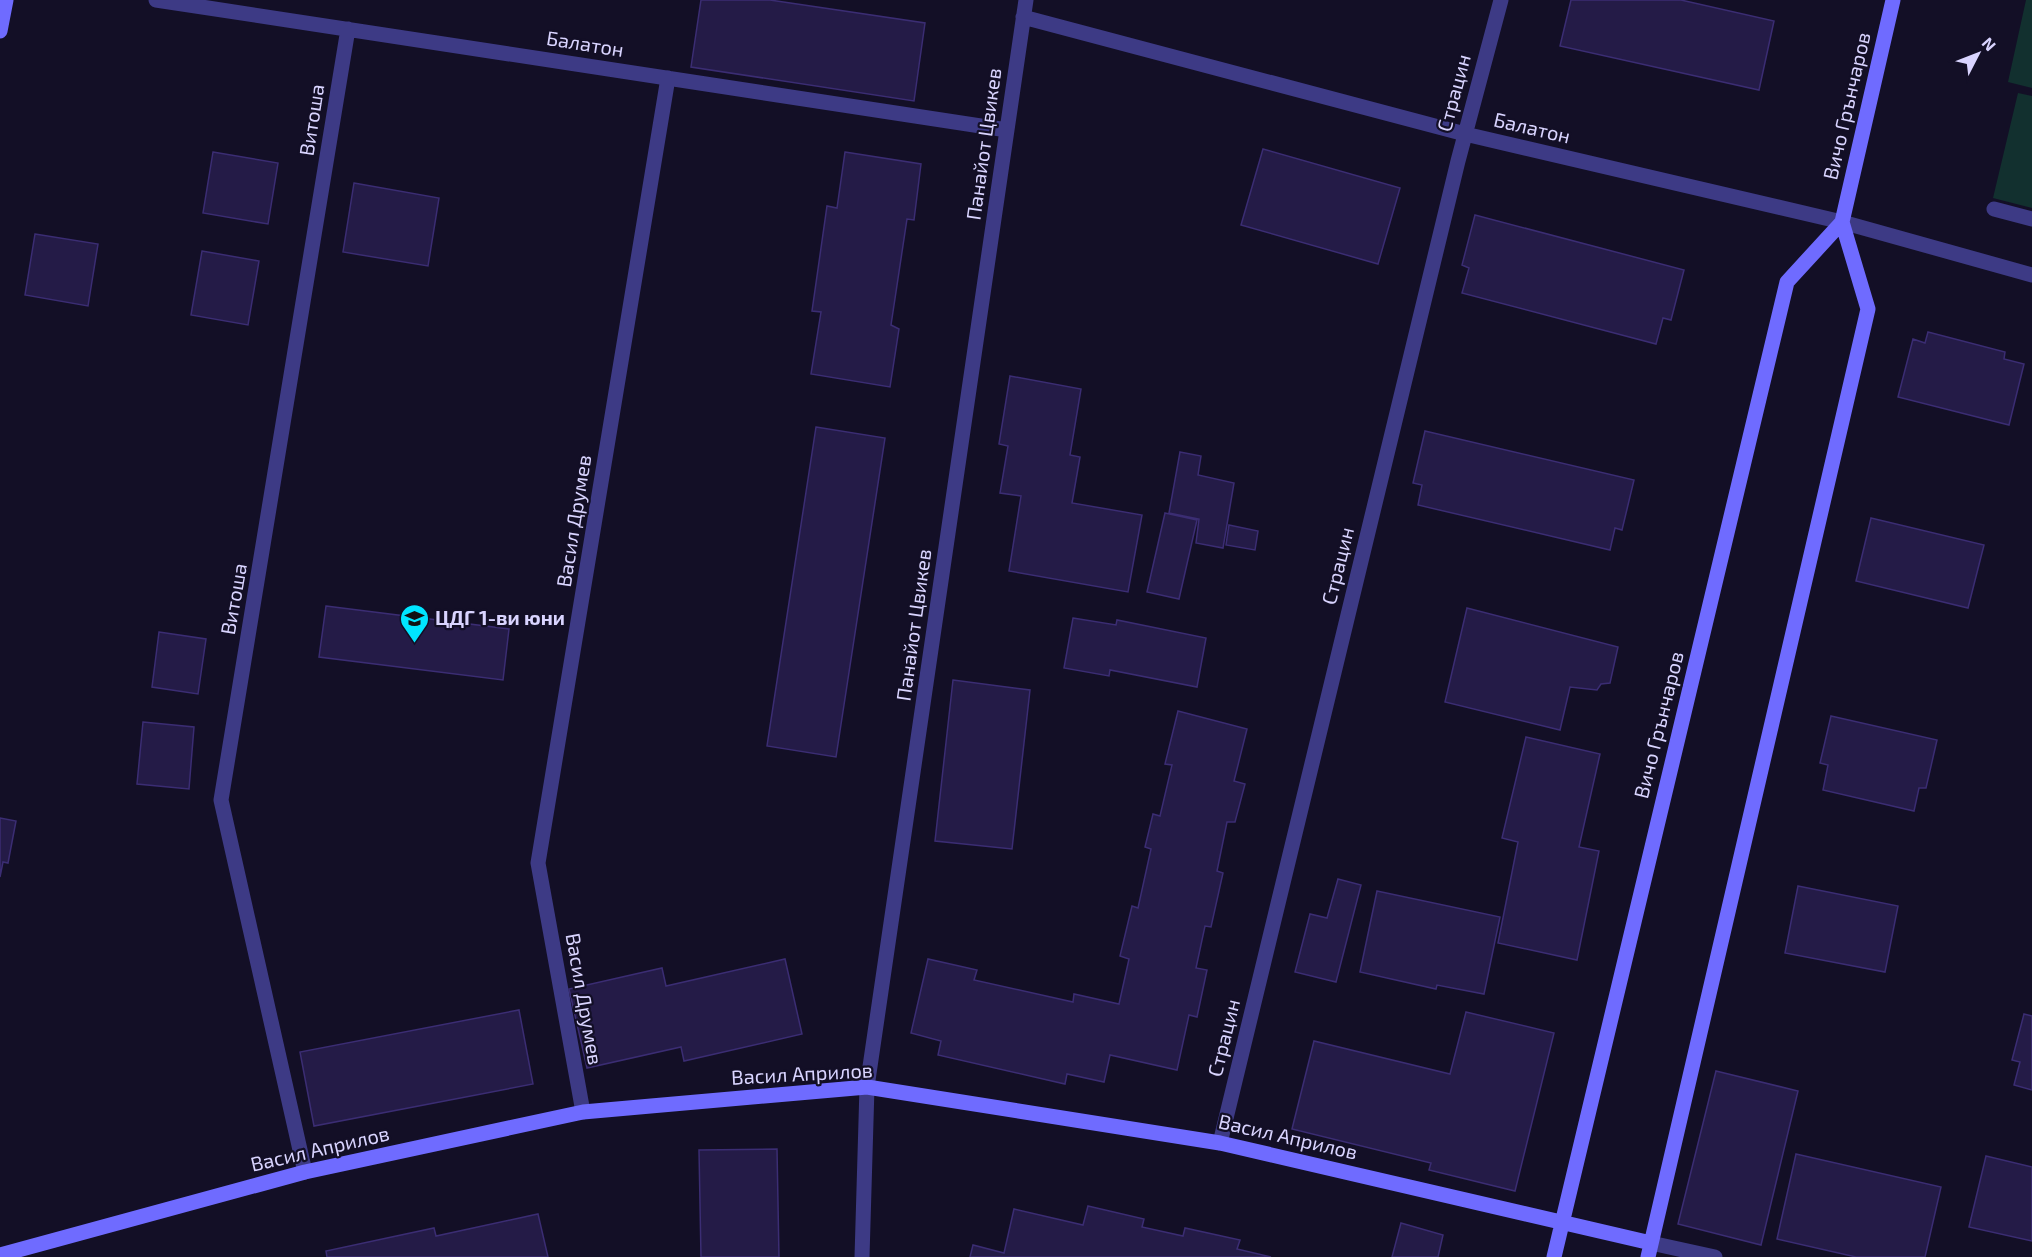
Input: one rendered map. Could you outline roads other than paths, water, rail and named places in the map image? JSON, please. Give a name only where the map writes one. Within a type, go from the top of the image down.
[{"type":"street","points":[[0,31],[6,0]]},
{"type":"street","name":"Балатон","points":[[156,0],[1007,130]]},
{"type":"street","name":"Панайот Цвикев","points":[[862,1257],[867,1087],[1026,0]]},
{"type":"street","name":"Страцин","points":[[1220,1143],[1465,134],[1501,0]]},
{"type":"street","name":"Вичо Грънчаров","points":[[1554,1257],[1787,282],[1842,222],[1893,0]]},
{"type":"street","name":"Балатон","points":[[1023,17],[1465,134],[1842,222],[2032,275]]},
{"type":"street","name":"Витоша","points":[[304,1172],[221,800],[348,29]]},
{"type":"street","name":"Васил Друмев","points":[[583,1112],[538,863],[668,78]]},
{"type":"street","points":[[1994,209],[2032,219]]},
{"type":"street","name":"Вичо Грънчаров","points":[[1649,1250],[1868,309],[1842,222]]},
{"type":"street","name":"Васил Априлов","points":[[0,1255],[304,1172],[583,1112],[867,1087],[1220,1143],[1561,1221],[1649,1250],[1716,1257]]},
{"type":"place","name":"ЦДГ 1-ви юни","points":[[414,644]]}]
